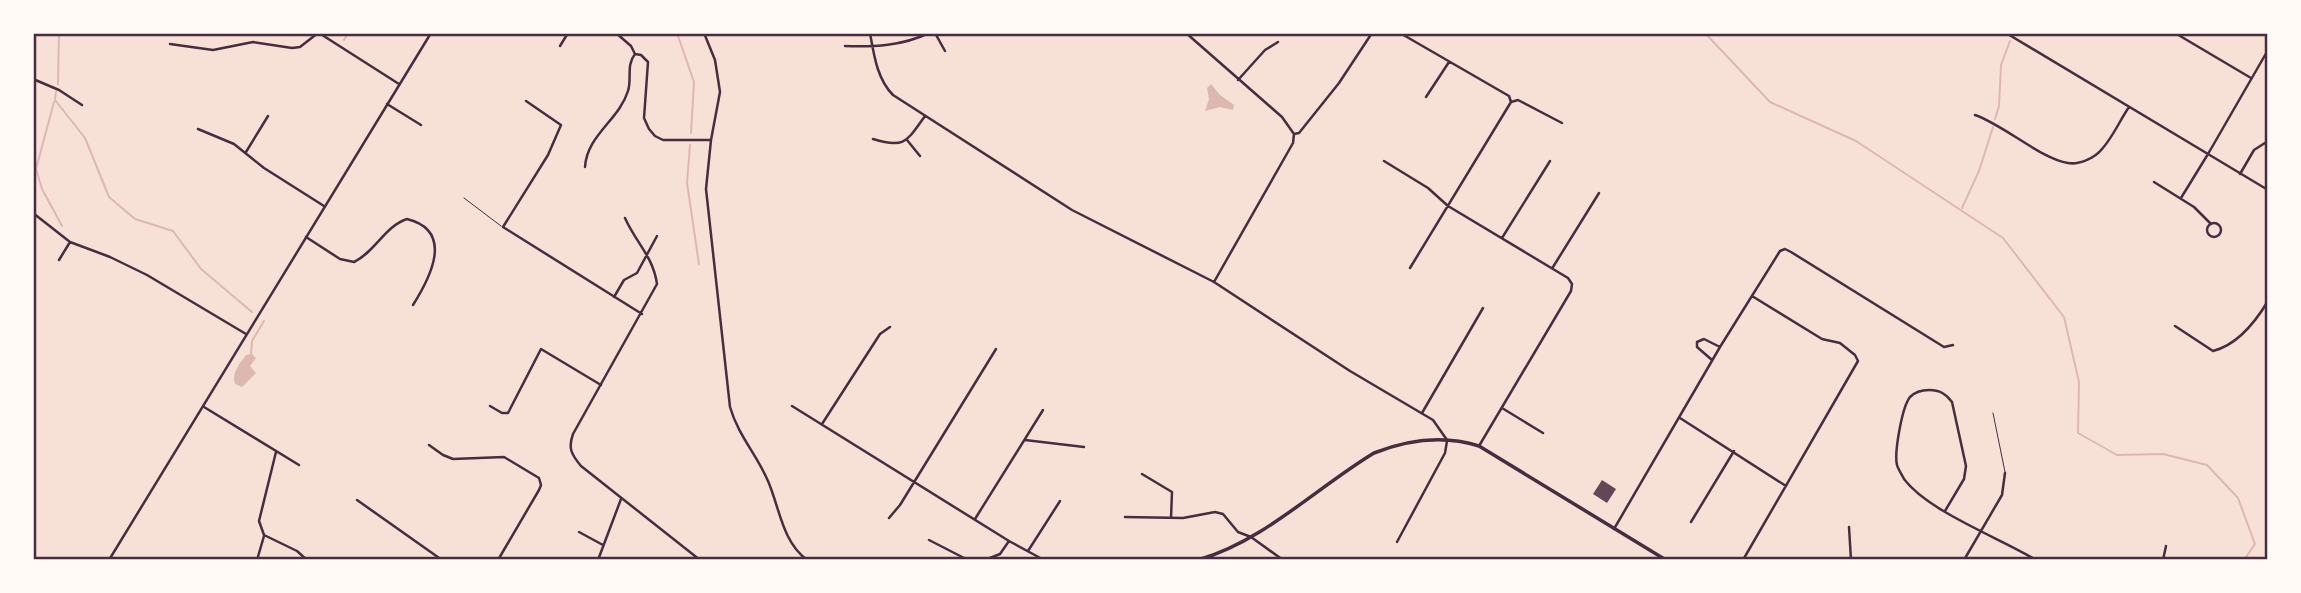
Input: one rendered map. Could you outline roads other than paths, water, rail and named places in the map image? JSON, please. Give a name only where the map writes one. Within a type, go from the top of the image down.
[{"type":"main road","points":[[1198,560],[1251,537],[1374,453],[1405,442],[1447,440],[1479,446],[1666,560]]},
{"type":"street","points":[[170,44],[213,50],[253,42],[292,48],[300,47],[319,33],[399,84]]},
{"type":"street","points":[[110,559],[431,33]]},
{"type":"street","points":[[560,46],[568,33]]},
{"type":"street","points":[[616,33],[631,46],[635,54]]},
{"type":"street","points":[[704,33],[715,60],[720,92],[706,189],[730,407],[743,438],[768,480],[787,537],[807,560]]},
{"type":"street","points":[[870,33],[884,86],[893,95],[1072,210],[1214,282],[1349,371],[1433,419],[1447,440],[1445,453],[1397,542]]},
{"type":"street","points":[[845,46],[872,47],[914,40],[929,33]]},
{"type":"street","points":[[935,33],[946,51]]},
{"type":"street","points":[[1186,33],[1282,117],[1294,134],[1293,143],[1214,282]]},
{"type":"street","points":[[1191,39],[1195,33]]},
{"type":"street","points":[[1294,134],[1299,133],[1339,83],[1372,33]]},
{"type":"street","points":[[1400,33],[1509,96],[1511,102]]},
{"type":"street","points":[[2006,33],[2268,190]]},
{"type":"street","points":[[2175,33],[2251,78]]},
{"type":"street","points":[[1238,79],[1265,50],[1278,42]]},
{"type":"street","points":[[2181,198],[2267,51]]},
{"type":"street","points":[[635,54],[641,55],[648,62],[644,118],[649,130],[663,140],[712,140]]},
{"type":"street","points":[[585,167],[586,153],[628,91],[630,61],[635,54]]},
{"type":"street","points":[[1426,97],[1448,61]]},
{"type":"street","points":[[33,79],[59,90],[82,105]]},
{"type":"street","points":[[1410,268],[1511,102],[1518,100],[1562,123]]},
{"type":"street","points":[[526,101],[561,125],[548,155],[503,228],[642,314]]},
{"type":"street","points":[[387,104],[421,125]]},
{"type":"street","points":[[1975,115],[1994,123],[2052,158],[2069,164],[2088,160],[2101,151],[2129,107]]},
{"type":"street","points":[[246,152],[268,116]]},
{"type":"street","points":[[873,139],[892,145],[907,141],[925,116]]},
{"type":"street","points":[[198,129],[224,139],[246,152],[264,169],[324,206]]},
{"type":"street","points":[[907,141],[920,156]]},
{"type":"street","points":[[2240,174],[2254,150],[2268,141]]},
{"type":"street","points":[[1384,161],[1428,188],[1448,206],[1553,268],[1572,284],[1571,291],[1479,446]]},
{"type":"street","points":[[1502,238],[1550,161]]},
{"type":"street","points":[[2154,182],[2202,213],[2211,224]]},
{"type":"street","points":[[1553,268],[1600,192]]},
{"type":"street","points":[[33,213],[70,242],[147,275],[246,334]]},
{"type":"street","points":[[625,218],[638,244],[647,252],[653,264],[657,284],[569,445],[571,454],[581,466],[700,560]]},
{"type":"street","points":[[305,236],[340,259],[354,262],[372,250],[397,222],[407,219],[424,227],[435,242],[435,263],[413,305]]},
{"type":"street","points":[[614,297],[624,280],[637,273],[656,236]]},
{"type":"street","points":[[59,260],[70,242]]},
{"type":"street","points":[[1614,528],[1712,360],[1780,251],[1785,250],[1944,347],[1953,345]]},
{"type":"street","points":[[1743,560],[1858,361],[1855,355],[1840,343],[1822,340],[1752,296]]},
{"type":"street","points":[[2175,326],[2213,351],[2221,349],[2254,323],[2268,301]]},
{"type":"street","points":[[1422,413],[1483,308]]},
{"type":"street","points":[[822,424],[880,334],[890,327]]},
{"type":"street","points":[[1712,360],[1697,347],[1697,342],[1704,339],[1720,347]]},
{"type":"street","points":[[490,406],[502,413],[508,412],[541,349],[601,385]]},
{"type":"street","points":[[890,518],[996,349]]},
{"type":"street","points":[[1945,511],[1964,479],[1966,466],[1952,402],[1936,390],[1923,390],[1911,396],[1905,405],[1896,450],[1897,466],[1905,480],[1917,492],[1945,511],[2036,560]]},
{"type":"street","points":[[202,406],[299,465]]},
{"type":"street","points":[[792,406],[1044,560]]},
{"type":"street","points":[[1502,408],[1543,433]]},
{"type":"street","points":[[975,519],[1043,410]]},
{"type":"street","points":[[1679,417],[1786,486]]},
{"type":"street","points":[[1024,439],[1084,447]]},
{"type":"street","points":[[429,444],[453,459],[504,457],[539,478],[539,490],[498,560]]},
{"type":"street","points":[[257,560],[264,535],[259,521],[276,452]]},
{"type":"street","points":[[1691,522],[1734,452]]},
{"type":"street","points":[[1964,560],[2002,495],[2005,473]]},
{"type":"street","points":[[1142,474],[1172,492],[1171,518]]},
{"type":"street","points":[[598,560],[621,499]]},
{"type":"street","points":[[357,500],[442,560]]},
{"type":"street","points":[[1028,551],[1060,501]]},
{"type":"street","points":[[1125,517],[1171,518],[1215,512],[1223,514],[1238,532],[1251,537],[1283,560]]},
{"type":"street","points":[[1849,527],[1851,560]]},
{"type":"street","points":[[579,532],[603,545]]},
{"type":"street","points":[[264,535],[297,551],[306,560]]},
{"type":"street","points":[[929,540],[968,560]]},
{"type":"street","points":[[985,560],[1000,554],[1009,541]]},
{"type":"street","points":[[2164,560],[2166,546]]},
{"type":"lane","points":[[464,198],[503,228]]},
{"type":"lane","points":[[1993,412],[2005,473]]},
{"type":"waterway","points":[[58,84],[59,33]]},
{"type":"waterway","points":[[344,40],[348,33]]},
{"type":"waterway","points":[[677,33],[694,82],[691,133]]},
{"type":"waterway","points":[[1705,33],[1770,102],[1856,141],[2003,238],[2064,317],[2079,382],[2078,433],[2117,455],[2163,454],[2207,465],[2238,498],[2255,544],[2244,560]]},
{"type":"waterway","points":[[1995,119],[1999,106],[2001,65],[2010,41]]},
{"type":"waterway","points":[[56,92],[55,100],[85,138],[109,197],[135,219],[173,231],[201,269],[252,312]]},
{"type":"waterway","points":[[54,102],[36,169],[42,189],[62,226]]},
{"type":"waterway","points":[[1962,208],[1979,171],[1993,127]]},
{"type":"waterway","points":[[690,145],[687,183],[699,264]]},
{"type":"waterway","points":[[251,354],[252,341],[264,321]]}]
